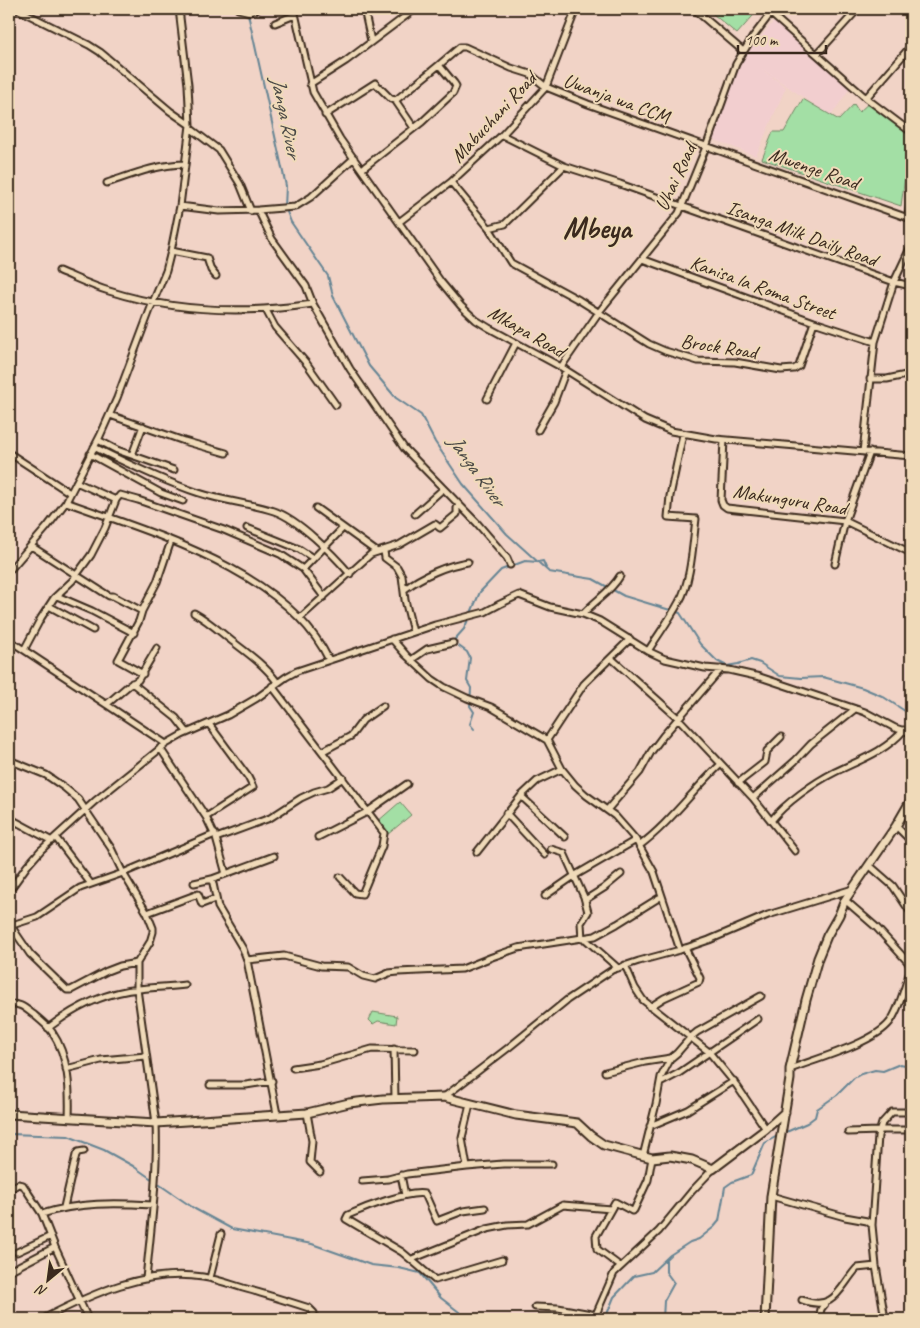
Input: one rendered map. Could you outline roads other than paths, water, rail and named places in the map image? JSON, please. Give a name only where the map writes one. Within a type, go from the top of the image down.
[{"type":"street","points":[[17,9],[100,52],[170,112],[219,150],[240,184],[251,211]]},
{"type":"street","points":[[9,571],[66,502],[110,415],[166,271],[172,251],[180,206],[190,127],[188,85],[179,9]]},
{"type":"street","points":[[238,9],[247,11],[258,9]]},
{"type":"street","points":[[364,9],[371,41]]},
{"type":"street","points":[[310,84],[346,61],[414,9]]},
{"type":"street","name":"Mabuchani Road","points":[[399,222],[452,182],[502,135],[546,87],[576,9]]},
{"type":"street","points":[[694,9],[743,50]]},
{"type":"street","points":[[818,53],[858,9]]},
{"type":"street","points":[[772,11],[866,98],[911,132]]},
{"type":"street","name":"Uhai Road","points":[[538,430],[554,402],[563,369],[599,312],[679,213],[706,147],[736,64],[743,50],[772,11]]},
{"type":"street","points":[[275,24],[294,12]]},
{"type":"street","name":"Mkapa Road","points":[[294,12],[310,84],[325,115],[441,282],[461,306],[476,320],[563,369],[645,420],[664,429],[724,440],[911,456]]},
{"type":"street","points":[[866,98],[911,46]]},
{"type":"street","name":"Uwanja wa CCM","points":[[439,65],[460,47],[465,47],[511,68],[530,74],[546,87],[706,147]]},
{"type":"street","points":[[362,169],[448,98],[455,89],[454,83],[439,65],[395,100]]},
{"type":"street","points":[[325,115],[375,83],[395,100],[414,128]]},
{"type":"street","name":"Isanga Milk Daily Road","points":[[502,135],[564,166],[894,282],[911,286]]},
{"type":"street","name":"Mwenge Road","points":[[706,147],[910,218]]},
{"type":"street","points":[[180,206],[251,211],[295,207],[311,197],[354,158]]},
{"type":"street","points":[[107,183],[156,166],[184,164]]},
{"type":"street","points":[[488,228],[505,224],[564,166]]},
{"type":"street","points":[[452,182],[488,228],[511,263],[599,312]]},
{"type":"street","points":[[910,218],[911,194]]},
{"type":"street","points":[[258,210],[272,239],[306,286],[313,304],[350,369],[404,448],[477,523],[510,564]]},
{"type":"street","points":[[863,452],[875,342],[894,282],[911,246]]},
{"type":"street","points":[[172,251],[207,258],[216,276]]},
{"type":"street","name":"Kanisa la Roma Street","points":[[642,260],[875,342]]},
{"type":"street","points":[[59,270],[108,291],[153,302],[213,310],[266,310],[313,304]]},
{"type":"street","points":[[266,310],[275,327],[307,364],[336,405]]},
{"type":"street","name":"Brock Road","points":[[599,312],[649,344],[683,358],[709,362],[736,362],[781,370],[792,370],[799,366],[814,322]]},
{"type":"street","points":[[487,399],[516,343]]},
{"type":"street","points":[[870,379],[886,379],[911,374]]},
{"type":"street","points":[[110,415],[184,441],[226,453]]},
{"type":"street","points":[[132,455],[143,426]]},
{"type":"street","points":[[648,651],[680,601],[688,572],[696,519],[668,517],[670,496],[683,434]]},
{"type":"street","points":[[98,440],[174,470]]},
{"type":"street","name":"Makunguru Road","points":[[724,440],[721,500],[727,508],[845,521],[911,553]]},
{"type":"street","points":[[94,447],[200,494],[276,512],[297,524],[350,574]]},
{"type":"street","points":[[835,564],[845,521],[870,452]]},
{"type":"street","points":[[9,453],[70,493]]},
{"type":"street","points":[[90,454],[161,493],[183,501]]},
{"type":"street","points":[[76,482],[116,500]]},
{"type":"street","points":[[415,514],[443,489]]},
{"type":"street","points":[[24,650],[35,627],[49,606],[67,588],[96,546],[116,500],[121,495],[224,530],[268,548],[303,569],[324,597]]},
{"type":"street","points":[[66,502],[206,555],[238,572],[269,593],[300,618],[314,634],[329,660]]},
{"type":"street","points":[[300,618],[371,554],[404,542],[436,524],[440,528],[457,514],[459,506]]},
{"type":"street","points":[[316,508],[377,552]]},
{"type":"street","points":[[247,528],[300,549],[313,558]]},
{"type":"street","points":[[303,569],[343,528]]},
{"type":"street","points":[[143,674],[118,660],[141,618],[142,611],[157,582],[171,541]]},
{"type":"street","points":[[30,546],[109,596],[114,596],[142,611]]},
{"type":"street","points":[[384,550],[385,558],[400,570],[413,632]]},
{"type":"street","points":[[405,589],[420,579],[453,564],[468,562]]},
{"type":"street","points":[[583,614],[593,603],[608,592],[620,576]]},
{"type":"street","points":[[9,892],[38,853],[86,809],[139,764],[166,744],[187,732],[209,724],[239,709],[297,671],[413,632],[490,610],[519,595],[550,607],[583,614],[600,621],[648,651],[672,661],[760,677],[856,709],[895,728],[911,733]]},
{"type":"street","points":[[57,596],[92,611],[134,633]]},
{"type":"street","points":[[49,606],[93,630]]},
{"type":"street","points":[[194,613],[209,622],[245,650],[269,672],[275,684],[366,812],[384,833],[384,840],[363,893],[355,893],[340,877]]},
{"type":"street","points":[[392,639],[432,679],[467,698],[491,707],[547,740],[562,770],[586,795],[622,822],[638,843],[651,865],[682,949],[700,981],[664,998],[650,1007]]},
{"type":"street","points":[[547,740],[584,684],[630,639]]},
{"type":"street","points":[[9,640],[166,744]]},
{"type":"street","points":[[411,660],[428,649],[453,643]]},
{"type":"street","points":[[107,704],[143,674],[157,648]]},
{"type":"street","points":[[611,658],[678,718],[720,765],[753,798],[795,851]]},
{"type":"street","points":[[607,810],[640,772],[654,748],[678,718],[721,669]]},
{"type":"street","points":[[132,683],[176,718],[187,732]]},
{"type":"street","points":[[323,751],[350,736],[363,720],[383,706]]},
{"type":"street","points":[[753,798],[810,744],[856,709]]},
{"type":"street","points":[[206,817],[252,787],[248,777],[209,724]]},
{"type":"street","points":[[771,821],[789,803],[825,778],[888,745],[904,730]]},
{"type":"street","points":[[738,783],[765,762],[767,751],[781,738]]},
{"type":"street","points":[[160,748],[206,817],[215,836],[226,874]]},
{"type":"street","points":[[9,760],[50,778],[72,793],[86,809],[111,848],[123,873],[147,913],[153,928],[150,942],[137,963],[137,989],[156,1123],[157,1162],[146,1279]]},
{"type":"street","points":[[545,896],[574,876],[638,843],[658,830],[690,794],[720,765]]},
{"type":"street","points":[[477,852],[521,796],[537,781],[562,770]]},
{"type":"street","points":[[137,963],[120,966],[71,990],[67,990],[30,954],[10,926],[38,917],[74,891],[276,814],[301,798],[328,788],[343,778]]},
{"type":"street","points":[[318,837],[366,812],[407,784]]},
{"type":"street","points":[[521,796],[564,837]]},
{"type":"street","points":[[765,1319],[771,1196],[790,1069],[806,1000],[818,958],[845,900],[896,826],[911,800]]},
{"type":"street","points":[[506,814],[545,855]]},
{"type":"street","points":[[9,818],[54,840],[91,884]]},
{"type":"street","points":[[896,826],[911,841]]},
{"type":"street","points":[[550,849],[564,853],[585,900],[588,912],[581,923],[583,938],[618,968]]},
{"type":"street","points":[[194,883],[212,879],[274,856]]},
{"type":"street","points":[[869,865],[893,886],[909,910]]},
{"type":"street","points":[[585,900],[609,885],[621,874]]},
{"type":"street","points":[[212,879],[215,899],[221,914],[243,949],[247,960],[277,1114]]},
{"type":"street","points":[[444,1097],[567,1000],[618,968],[682,949],[768,916],[853,889]]},
{"type":"street","points":[[147,913],[198,894],[202,904],[215,899]]},
{"type":"street","points":[[247,960],[272,956],[290,957],[321,966],[348,967],[364,976],[375,979],[388,973],[462,970],[518,948],[600,934],[662,896]]},
{"type":"street","points":[[790,1069],[848,1047],[881,1031],[896,1012],[910,972],[911,967],[907,961],[876,927],[845,900]]},
{"type":"street","points":[[625,965],[638,994],[650,1007],[709,1052],[734,1081],[766,1129]]},
{"type":"street","points":[[48,1028],[83,1005],[101,998],[137,989],[185,985]]},
{"type":"street","points":[[605,1072],[671,1058],[677,1054],[690,1037],[761,996]]},
{"type":"street","points":[[9,1005],[23,1006],[53,1034],[66,1069],[70,1088],[69,1118]]},
{"type":"street","points":[[660,1083],[679,1073],[758,1019]]},
{"type":"street","points":[[293,1068],[320,1064],[372,1049],[415,1050]]},
{"type":"street","points":[[394,1049],[395,1099]]},
{"type":"street","points":[[66,1069],[101,1060],[146,1056]]},
{"type":"street","points":[[643,1156],[660,1083],[671,1058]]},
{"type":"street","points":[[210,1086],[246,1085],[272,1081]]},
{"type":"street","points":[[650,1126],[688,1110],[734,1081]]},
{"type":"street","points":[[9,1114],[156,1123],[307,1113],[349,1103],[444,1097],[516,1115],[577,1123],[604,1145],[652,1158],[662,1156],[692,1160],[713,1169]]},
{"type":"street","points":[[467,1166],[462,1138],[470,1104]]},
{"type":"street","points":[[535,1307],[558,1308],[596,1316],[610,1281],[620,1266],[659,1231],[713,1169],[766,1129],[785,1112]]},
{"type":"street","points":[[885,1319],[876,1266],[872,1225],[879,1130],[892,1112],[911,1112]]},
{"type":"street","points":[[307,1113],[312,1141],[310,1162],[320,1172]]},
{"type":"street","points":[[848,1132],[905,1130]]},
{"type":"street","points":[[64,1207],[76,1155],[84,1150]]},
{"type":"street","points":[[620,1266],[601,1254],[597,1249],[596,1236],[615,1202],[630,1210],[634,1210],[648,1180],[652,1158]]},
{"type":"street","points":[[362,1181],[388,1179],[401,1175],[467,1166],[552,1164]]},
{"type":"street","points":[[401,1175],[406,1195]]},
{"type":"street","points":[[9,1190],[18,1184],[23,1185],[42,1214],[88,1319]]},
{"type":"street","points":[[485,1208],[463,1211],[437,1221],[424,1194],[419,1193],[406,1195],[359,1210],[348,1215],[346,1219],[412,1259],[435,1280],[502,1260]]},
{"type":"street","points":[[771,1196],[845,1217],[867,1221],[872,1225]]},
{"type":"street","points":[[42,1214],[64,1207],[116,1203],[153,1204]]},
{"type":"street","points":[[412,1259],[486,1229],[528,1224],[563,1205],[611,1208]]},
{"type":"street","points":[[210,1278],[221,1234]]},
{"type":"street","points":[[17,1252],[52,1236]]},
{"type":"street","points":[[9,1271],[55,1247]]},
{"type":"street","points":[[819,1319],[820,1309],[835,1297],[857,1268],[876,1266]]},
{"type":"street","points":[[43,1319],[96,1293],[146,1279],[188,1275],[210,1278],[309,1308],[314,1313],[312,1319]]},
{"type":"street","points":[[802,1300],[809,1303],[824,1304]]},
{"type":"waterway","name":"Janga River","points":[[248,14],[286,186],[285,207],[291,222],[328,276],[333,296],[369,366],[396,398],[421,415],[435,442],[463,484],[507,534],[549,572],[593,579],[624,596],[680,613],[700,644],[717,661],[727,666],[751,660],[760,663],[780,676],[801,678],[823,677],[863,688],[882,696],[911,715]]},
{"type":"waterway","points":[[474,729],[470,724],[474,712],[470,706],[471,688],[467,681],[470,658],[467,652],[456,644],[455,639],[464,629],[480,592],[501,570],[525,561],[543,561],[546,568]]},
{"type":"waterway","points":[[784,1133],[807,1123],[815,1117],[817,1109],[861,1074],[875,1070],[883,1071],[900,1064],[911,1066]]},
{"type":"waterway","points":[[9,1134],[68,1136],[104,1150],[153,1180]]},
{"type":"waterway","points":[[605,1319],[614,1297],[634,1276],[652,1272],[670,1255],[690,1242],[699,1239],[714,1227],[719,1221],[725,1187],[732,1182],[751,1175],[765,1143],[777,1136]]},
{"type":"waterway","points":[[157,1183],[195,1209],[232,1229],[312,1244],[371,1265],[399,1268],[420,1273],[441,1298],[468,1319]]},
{"type":"waterway","points":[[663,1319],[664,1301],[674,1283],[666,1272],[666,1260]]},
{"type":"waterway","points":[[537,1319],[547,1315],[591,1319]]},
{"type":"district","name":"Mbeya","points":[[597,228]]}]
